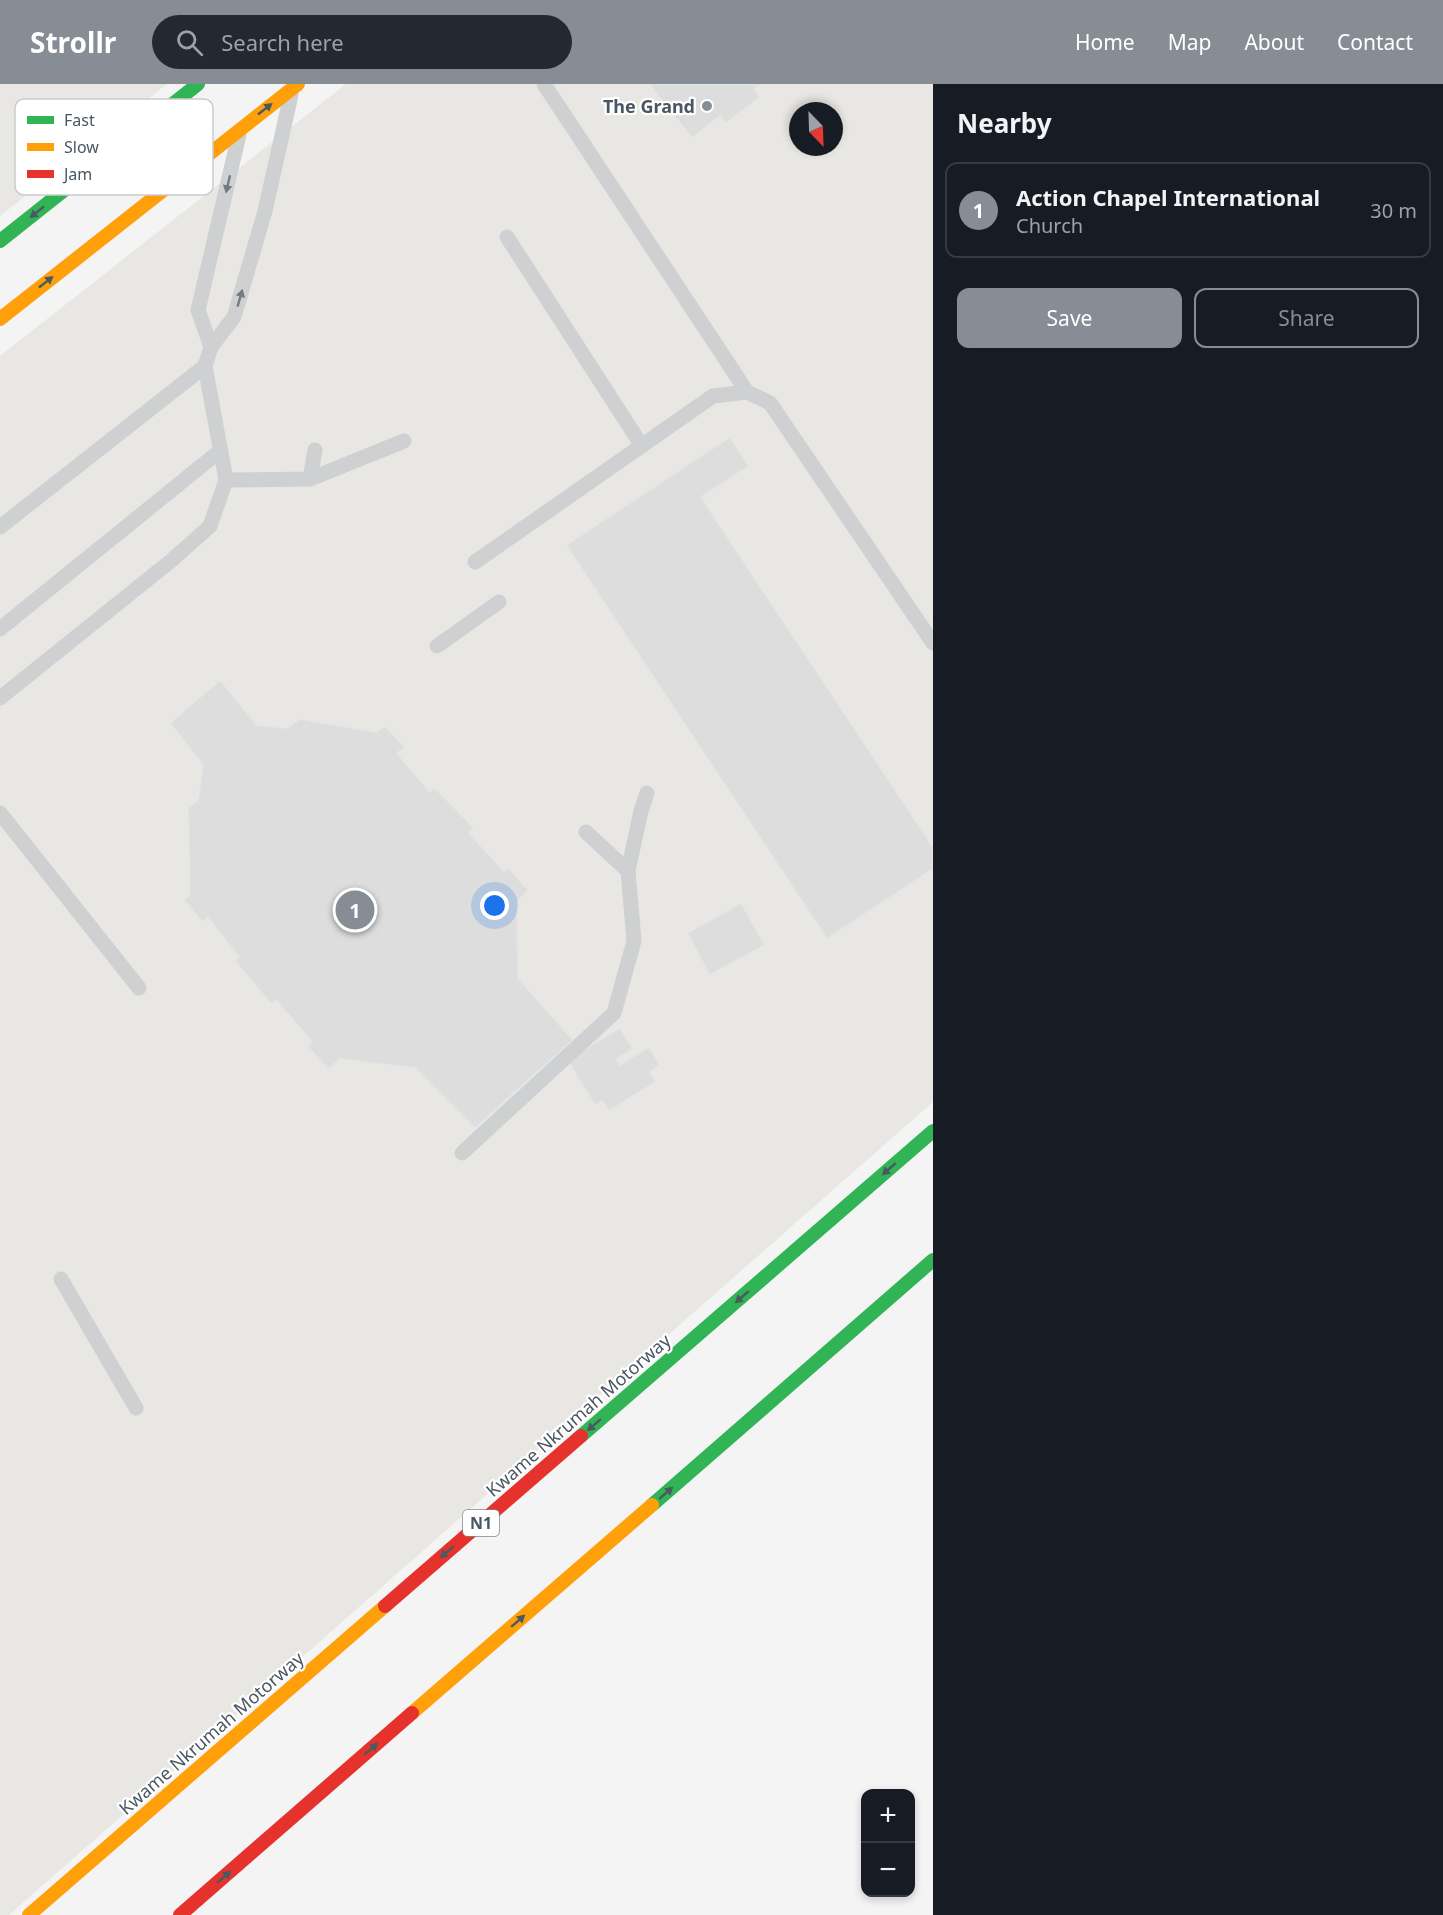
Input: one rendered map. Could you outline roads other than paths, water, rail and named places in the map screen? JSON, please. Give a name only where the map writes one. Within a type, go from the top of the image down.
[{"type":"main road","points":[[179,99],[198,84]]},
{"type":"main road","points":[[213,149],[295,86]]},
{"type":"main road","points":[[0,242],[59,195]]},
{"type":"main road","points":[[0,318],[155,195]]},
{"type":"main road","name":"Kwame Nkrumah Motorway","points":[[29,1915],[933,1131]]},
{"type":"main road","points":[[180,1915],[933,1260]]},
{"type":"lane","points":[[544,84],[747,392],[770,403],[933,643]]},
{"type":"lane","points":[[0,698],[172,560],[210,526],[226,480],[205,366],[210,347],[234,316],[265,211],[295,86]]},
{"type":"lane","points":[[210,347],[198,310],[241,127]]},
{"type":"lane","points":[[507,237],[642,446]]},
{"type":"lane","points":[[0,527],[205,366]]},
{"type":"lane","points":[[475,562],[713,396],[747,392]]},
{"type":"lane","points":[[226,480],[310,479],[404,441]]},
{"type":"lane","points":[[0,629],[221,450]]},
{"type":"lane","points":[[310,479],[315,450]]},
{"type":"lane","points":[[437,646],[498,602]]},
{"type":"lane","points":[[462,1154],[614,1013],[634,941],[628,871],[647,793]]},
{"type":"lane","points":[[0,813],[139,988]]},
{"type":"lane","points":[[586,832],[628,871]]},
{"type":"lane","points":[[61,1279],[136,1408]]},
{"type":"place","name":"The Grand","points":[[707,106]]},
{"type":"place","name":"Action Chapel International","points":[[355,910]]}]
